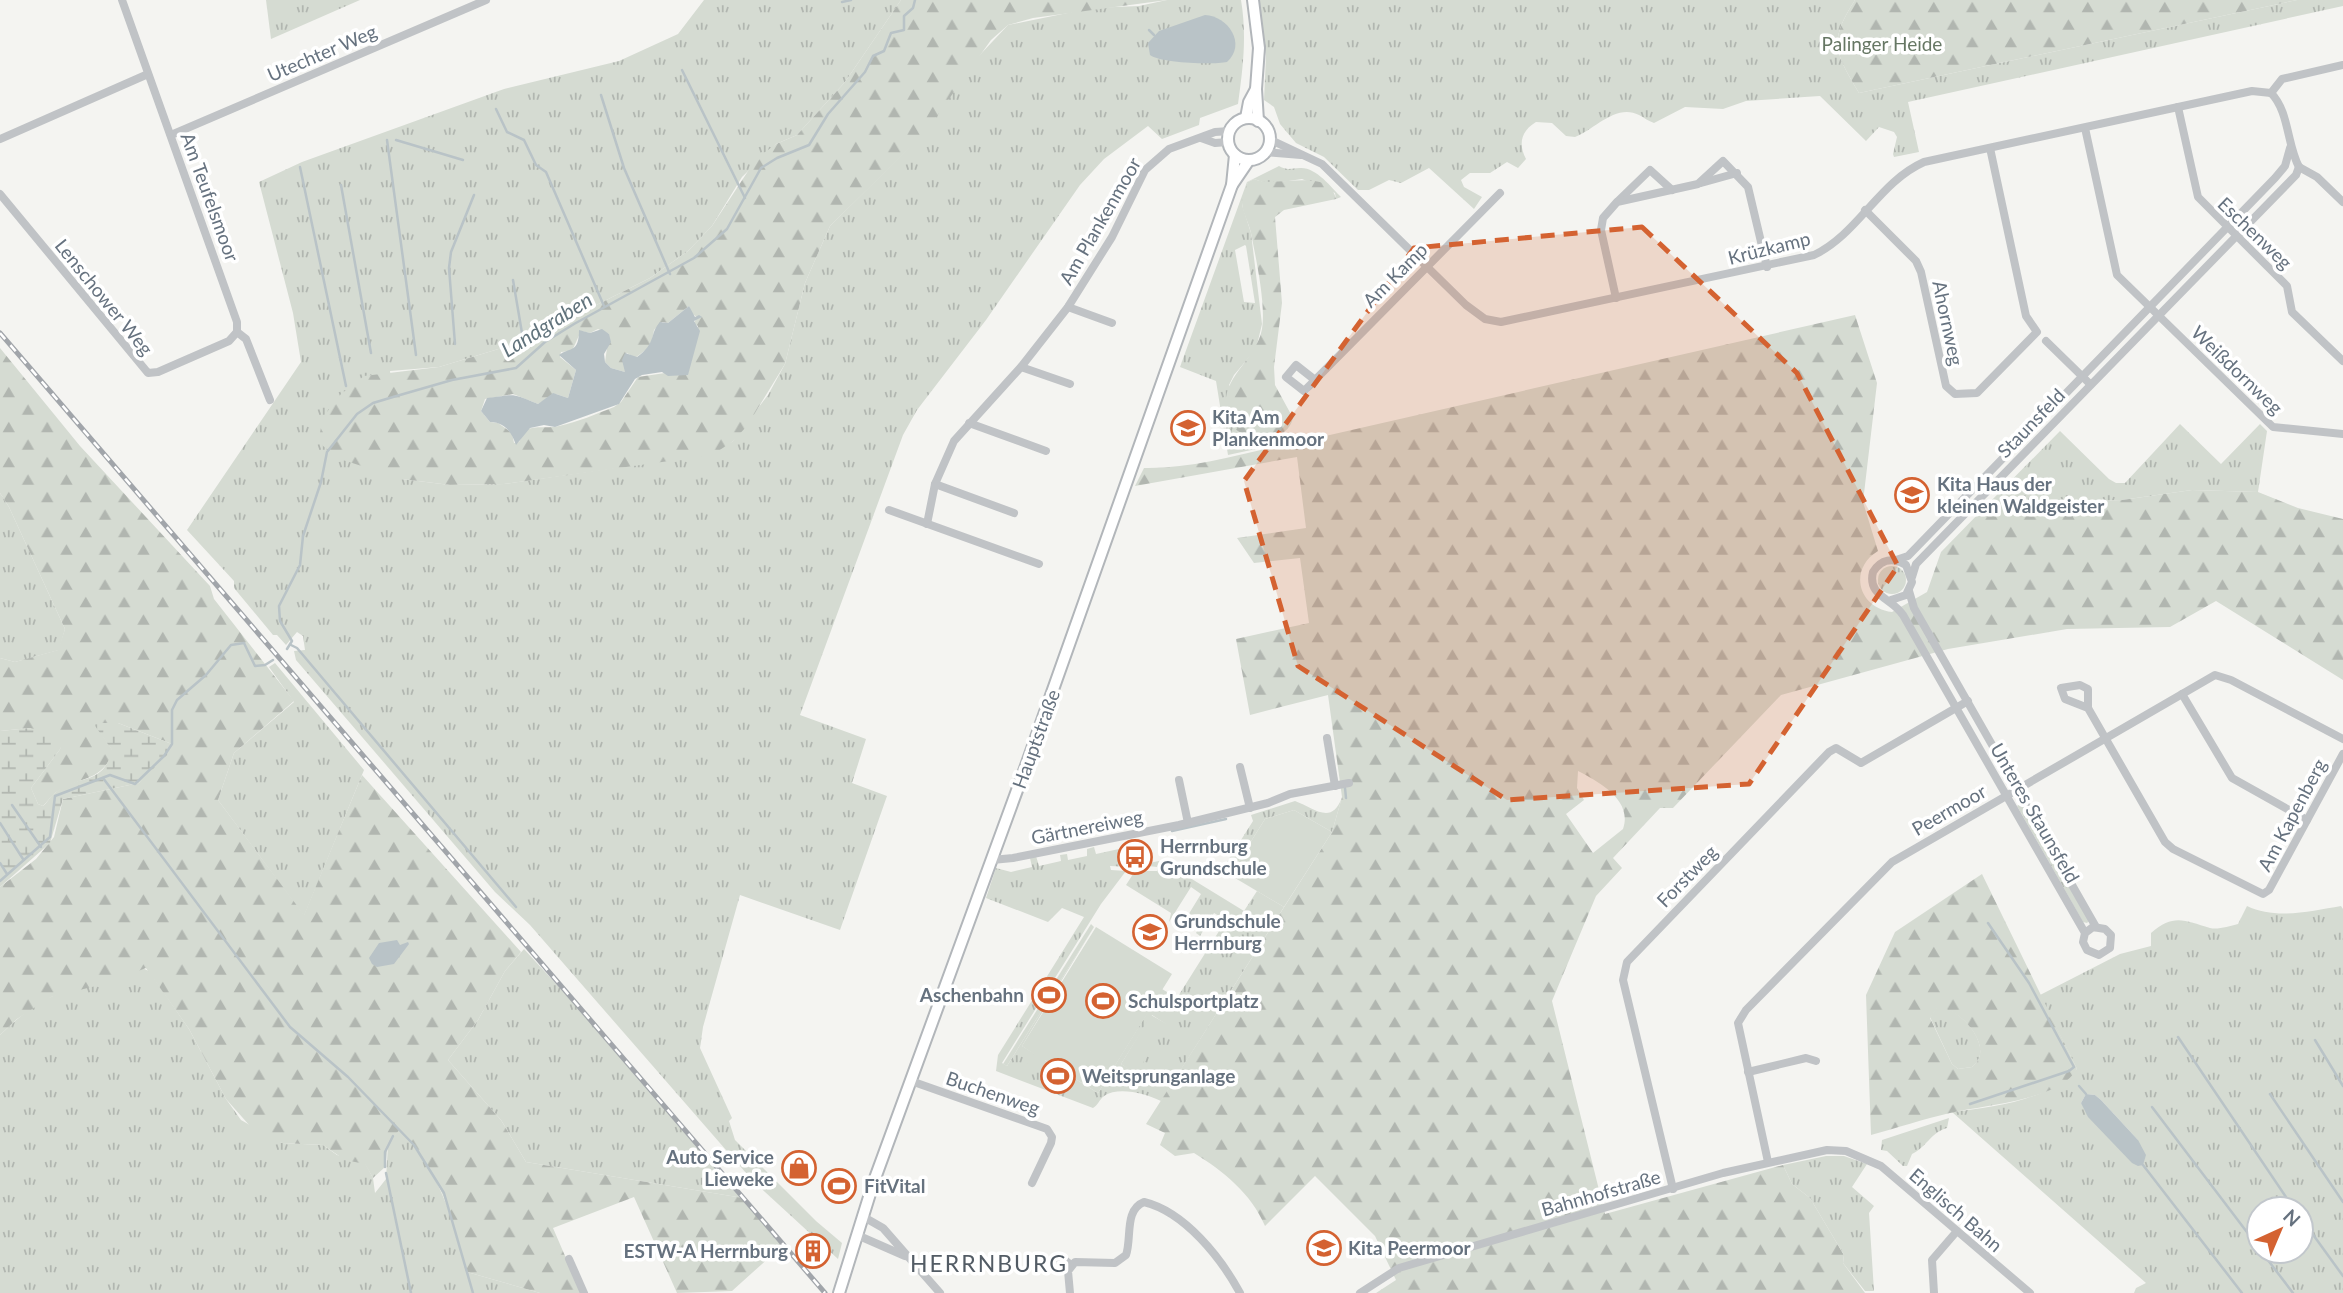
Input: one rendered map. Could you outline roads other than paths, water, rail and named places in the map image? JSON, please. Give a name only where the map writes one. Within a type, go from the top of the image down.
[{"type":"main road","points":[[1253,0],[1259,48],[1256,89],[1258,121]]},
{"type":"main road","points":[[1246,118],[1249,102],[1256,89]]},
{"type":"main road","points":[[1249,160],[1235,155],[1229,136],[1235,123],[1246,118],[1258,121],[1266,128],[1269,139],[1265,152]]},
{"type":"main road","name":"Hauptstraße","points":[[1232,185],[1249,160],[1265,152]]},
{"type":"main road","name":"Hauptstraße","points":[[839,1293],[862,1216],[992,860],[1232,185],[1235,155]]},
{"type":"street","name":"Am Teufelsmoor","points":[[122,0],[237,322],[237,332],[246,340],[270,400]]},
{"type":"street","name":"Utechter Weg","points":[[171,135],[486,0]]},
{"type":"street","points":[[2343,65],[2282,79],[2271,93],[2280,107],[2290,148],[2299,167],[2317,177],[2343,202]]},
{"type":"street","points":[[0,139],[148,74]]},
{"type":"street","name":"Krüzkamp","points":[[1269,139],[1322,164],[1477,314],[1495,321],[1767,267],[1820,252],[1909,168],[1924,162],[2252,91],[2271,93]]},
{"type":"street","name":"Eschenweg","points":[[2178,107],[2196,191],[2203,203],[2288,287],[2292,312],[2343,362]]},
{"type":"street","points":[[2085,128],[2114,271],[2159,315]]},
{"type":"street","name":"Am Plankenmoor","points":[[927,524],[935,484],[947,452],[1021,367],[1068,307],[1112,237],[1145,170],[1169,149],[1215,132],[1229,136]]},
{"type":"street","points":[[1990,148],[2026,316],[2041,336],[2082,376]]},
{"type":"street","name":"Staunsfeld","points":[[1896,560],[1908,556],[2282,170],[2290,148]]},
{"type":"street","name":"Krüzkamp","points":[[1265,152],[1301,155]]},
{"type":"street","points":[[1698,184],[1723,161],[1737,173],[1748,187],[1767,267]]},
{"type":"street","name":"Staunsfeld","points":[[1912,577],[1916,564],[2296,175],[2299,167]]},
{"type":"street","points":[[1616,298],[1601,230],[1603,218],[1650,170],[1672,190]]},
{"type":"street","points":[[1617,202],[1737,173]]},
{"type":"street","name":"Am Kamp","points":[[1315,380],[1500,193]]},
{"type":"street","name":"Lenschower Weg","points":[[0,194],[148,373],[158,372],[229,341],[237,332]]},
{"type":"street","name":"Ahornweg","points":[[1865,210],[1916,261],[1922,272],[1949,391],[1961,395],[1977,393],[2041,336]]},
{"type":"street","name":"Am Plankenmoor","points":[[1068,307],[1112,323]]},
{"type":"street","name":"Weißdornweg","points":[[2159,315],[2273,427],[2343,434]]},
{"type":"street","points":[[1021,367],[1070,384]]},
{"type":"street","name":"Staunsfeld","points":[[2082,376],[2090,384]]},
{"type":"street","points":[[969,424],[1046,451]]},
{"type":"street","points":[[935,484],[1014,513]]},
{"type":"street","points":[[888,510],[1040,564]]},
{"type":"street","points":[[1891,600],[1903,597],[1909,591],[1912,577],[1908,568],[1896,560]]},
{"type":"street","name":"Unteres Staunsfeld","points":[[1896,560],[1880,564],[1872,575],[1874,590],[1879,596],[1891,600],[1903,615],[2085,933],[2083,942],[2089,952],[2105,953],[2111,945],[2110,935],[2105,929],[2096,927],[1914,608],[1909,591]]},
{"type":"street","name":"Peermoor","points":[[1768,1162],[1738,1023],[1746,1010],[1892,862],[2215,675],[2343,739]]},
{"type":"street","points":[[2182,694],[2232,778],[2307,820]]},
{"type":"street","points":[[1957,708],[1968,701]]},
{"type":"street","name":"Forstweg","points":[[1673,1189],[1623,980],[1627,962],[1829,752],[1836,748],[1843,750],[1861,763],[1957,708]]},
{"type":"street","points":[[2088,708],[2106,738]]},
{"type":"street","points":[[1327,738],[1335,786]]},
{"type":"street","name":"Am Kapenberg","points":[[2106,738],[2157,830],[2173,849],[2263,894],[2269,890],[2343,754]]},
{"type":"street","points":[[1240,766],[1250,808]]},
{"type":"street","points":[[1179,780],[1188,823]]},
{"type":"street","name":"Gärtnereiweg","points":[[992,860],[1188,823],[1250,808],[1290,794],[1349,783]]},
{"type":"street","points":[[2085,933],[2096,927]]},
{"type":"street","points":[[1748,1072],[1806,1058],[1816,1061]]},
{"type":"street","name":"Buchenweg","points":[[911,1081],[1047,1129],[1052,1137],[1051,1143],[1040,1161],[1032,1183]]},
{"type":"street","name":"Bahnhofstraße","points":[[1360,1293],[1399,1268],[1768,1162],[1827,1150],[1859,1155]]},
{"type":"street","name":"Englisch Bahn","points":[[1859,1155],[1881,1166],[2030,1293]]},
{"type":"street","points":[[1070,1293],[1068,1271],[1071,1265],[1081,1261],[1115,1263],[1122,1259],[1128,1250],[1132,1215],[1140,1203],[1148,1203],[1167,1212],[1199,1238],[1220,1261],[1240,1293]]},
{"type":"street","points":[[862,1216],[883,1228],[940,1293]]},
{"type":"street","points":[[1934,1293],[1932,1260],[1957,1231]]},
{"type":"street","points":[[857,1235],[908,1258]]},
{"type":"street","points":[[569,1259],[584,1293]]},
{"type":"street","points":[[1033,1264],[1065,1260],[1071,1265]]},
{"type":"waterway","points":[[842,2],[851,0]]},
{"type":"waterway","name":"Landgraben","points":[[287,649],[292,641],[280,621],[279,606],[300,565],[303,536],[321,482],[327,452],[357,414],[373,403],[393,397],[452,380],[516,368],[545,342],[574,324],[694,258],[727,229],[761,168],[777,158],[809,145],[828,114],[865,72],[873,56],[884,51],[891,33],[904,30],[904,16],[913,8],[915,0]]},
{"type":"waterway","points":[[1149,30],[1154,35]]},
{"type":"waterway","points":[[682,70],[745,198]]},
{"type":"waterway","points":[[601,95],[624,168],[670,274]]},
{"type":"waterway","points":[[496,109],[507,132],[524,140],[536,165],[546,172],[604,306]]},
{"type":"waterway","points":[[387,140],[416,355]]},
{"type":"waterway","points":[[396,140],[463,160]]},
{"type":"waterway","points":[[300,167],[346,386]]},
{"type":"waterway","points":[[341,185],[371,353]]},
{"type":"waterway","points":[[455,344],[449,268],[451,252],[474,195]]},
{"type":"waterway","points":[[513,280],[522,333]]},
{"type":"waterway","name":"Landgraben","points":[[0,881],[50,837],[55,796],[110,775],[135,784],[164,756],[172,744],[172,710],[177,700],[206,675],[231,645],[244,643],[255,666],[265,665],[273,660]]},
{"type":"waterway","points":[[291,645],[297,648],[516,907]]},
{"type":"waterway","points":[[103,778],[290,1027],[348,1077],[414,1145],[444,1193],[473,1293]]},
{"type":"waterway","points":[[1345,788],[1346,798]]},
{"type":"waterway","points":[[12,805],[41,847]]},
{"type":"waterway","points":[[1172,831],[1226,819]]},
{"type":"waterway","points":[[0,823],[23,859]]},
{"type":"waterway","points":[[0,863],[7,874]]},
{"type":"waterway","points":[[1970,1104],[2074,1067],[2029,983],[1988,923]]},
{"type":"waterway","points":[[2178,1037],[2285,1195]]},
{"type":"waterway","points":[[2315,1040],[2343,1086]]},
{"type":"waterway","points":[[2079,1086],[2086,1094]]},
{"type":"waterway","points":[[2270,1094],[2343,1202]]},
{"type":"waterway","points":[[2152,1107],[2245,1230]]},
{"type":"waterway","points":[[385,1167],[385,1152],[393,1136]]},
{"type":"waterway","points":[[2143,1165],[2242,1293]]},
{"type":"waterway","points":[[386,1173],[411,1293]]},
{"type":"waterway","points":[[2315,1237],[2343,1276]]},
{"type":"waterway","points":[[2272,1265],[2293,1293]]},
{"type":"railway","points":[[0,333],[825,1293]]},
{"type":"place","name":"Kita Am Plankenmoor","points":[[1188,428]]},
{"type":"place","name":"Kita Haus der kleinen Waldgeister","points":[[1912,495]]},
{"type":"place","name":"Herrnburg Grundschule","points":[[1135,857]]},
{"type":"place","name":"Grundschule Herrnburg","points":[[1150,932]]},
{"type":"place","name":"Aschenbahn","points":[[1049,995]]},
{"type":"place","name":"Schulsportplatz","points":[[1103,1001]]},
{"type":"place","name":"Weitsprunganlage","points":[[1058,1076]]},
{"type":"place","name":"Auto Service Lieweke","points":[[799,1168]]},
{"type":"place","name":"FitVital","points":[[839,1186]]},
{"type":"place","name":"Kita Peermoor","points":[[1324,1248]]},
{"type":"place","name":"ESTW-A Herrnburg","points":[[813,1251]]},
{"type":"district","name":"HERRNBURG","points":[[989,1264]]},
{"type":"park label","name":"Palinger Heide","points":[[1882,44]]}]
